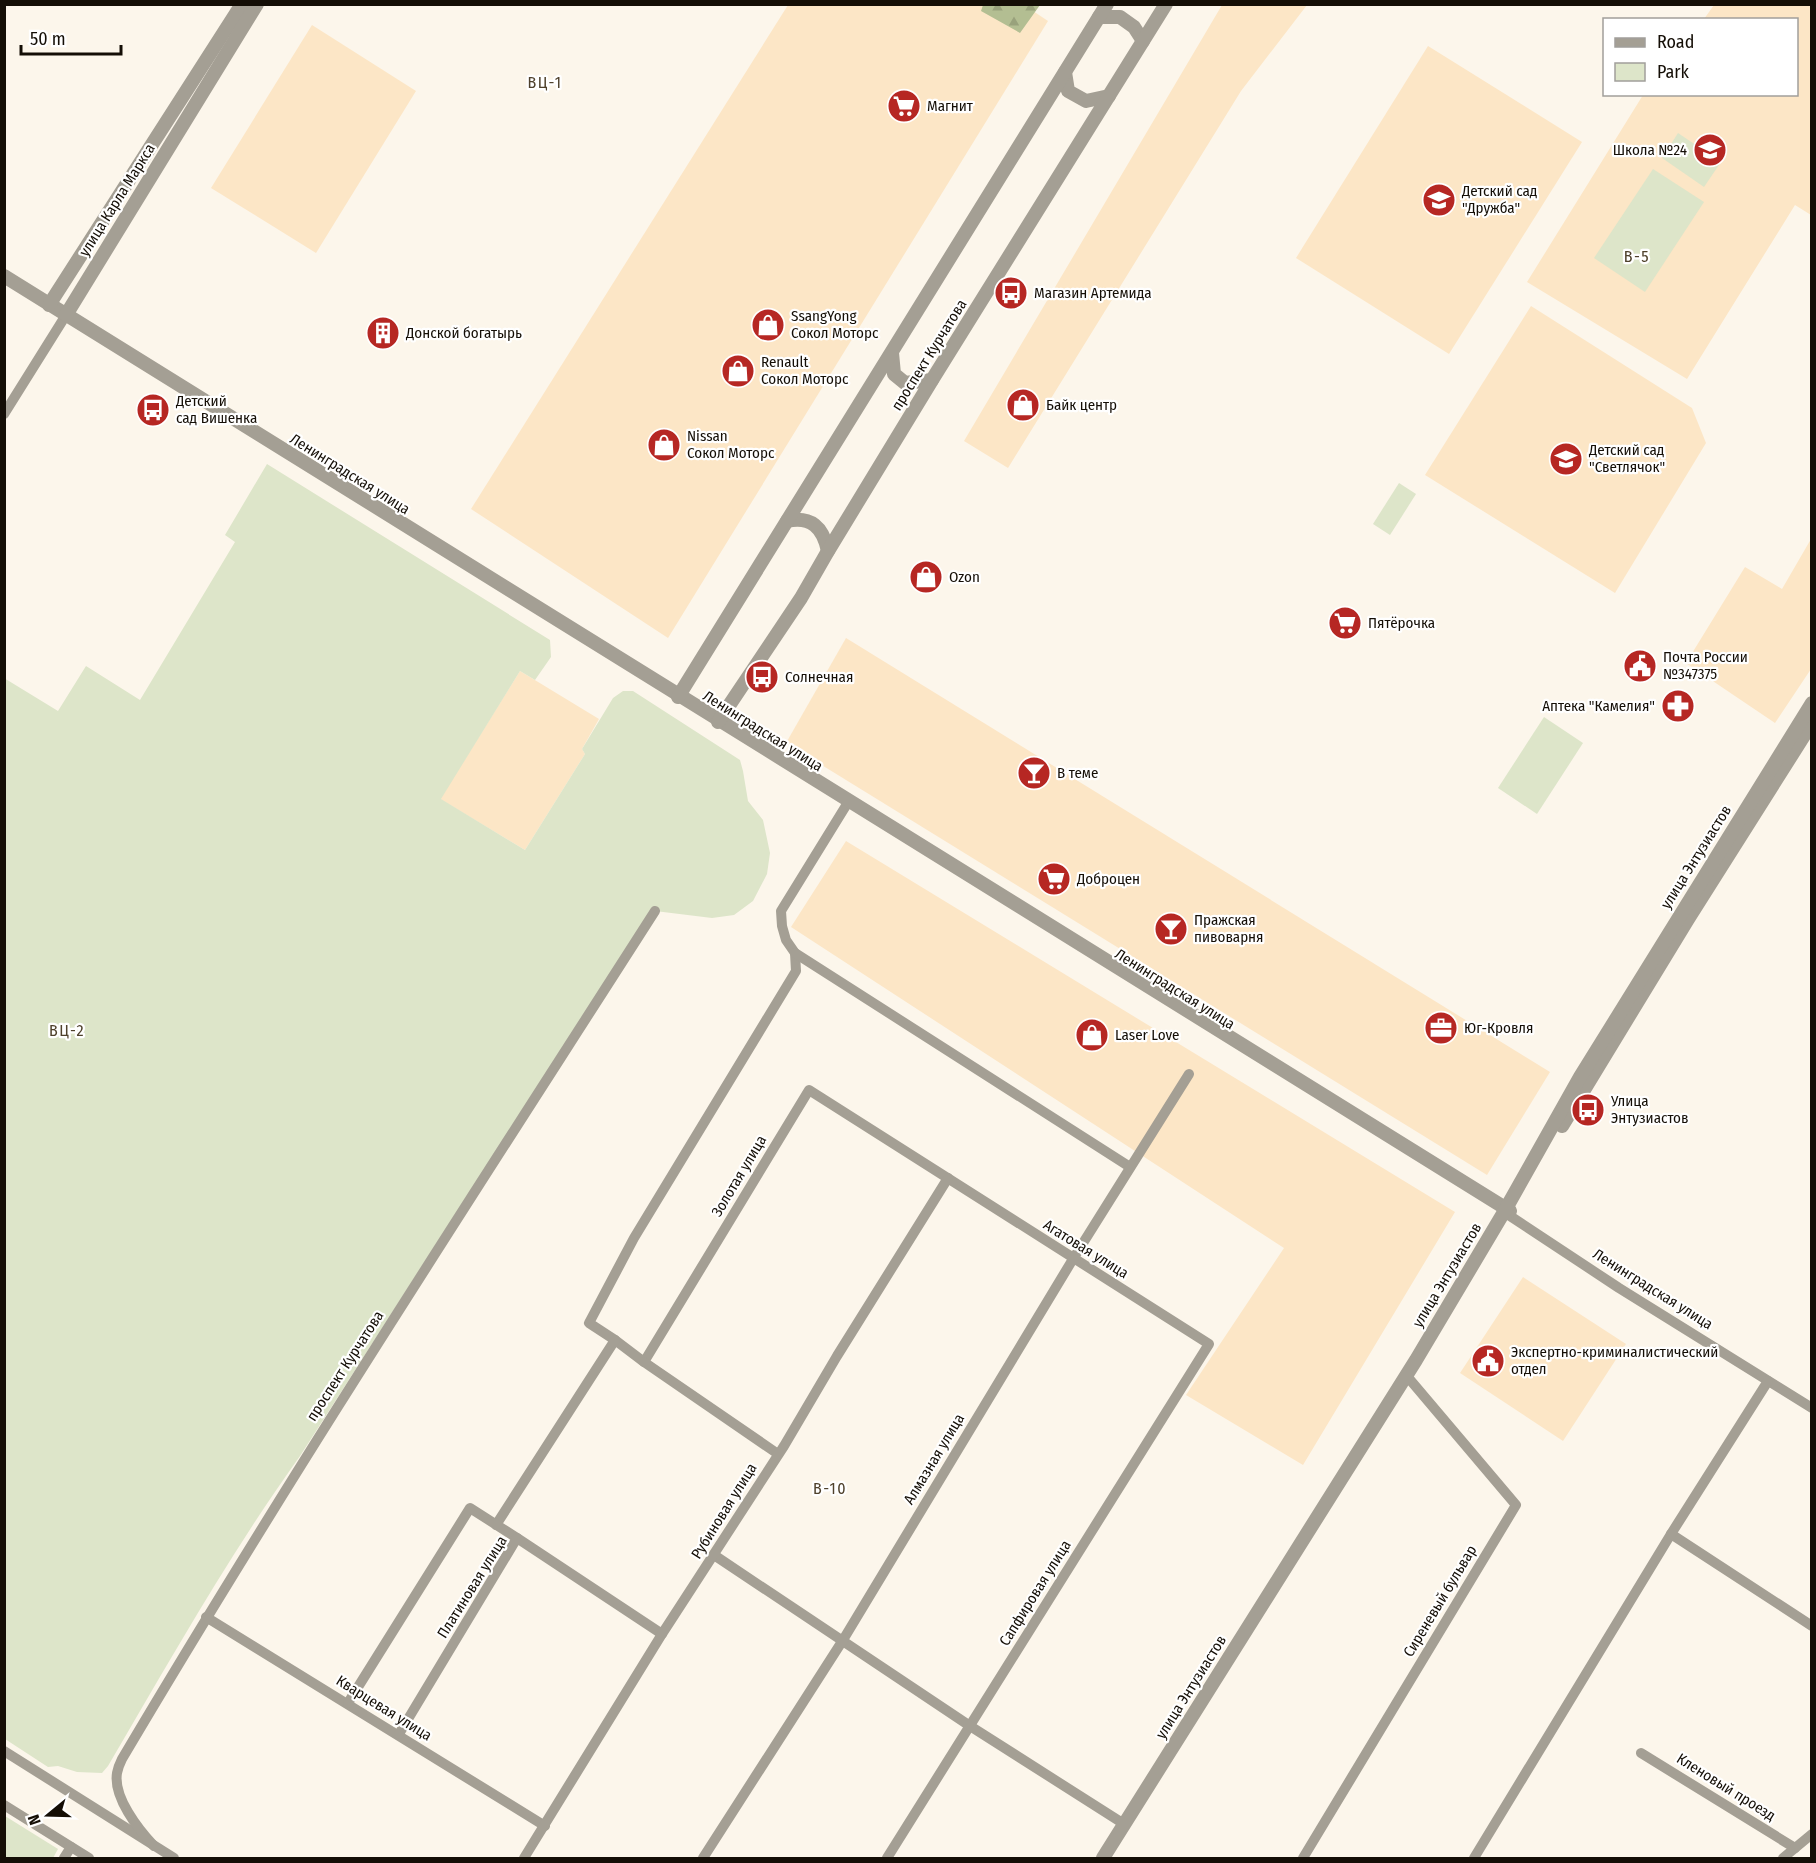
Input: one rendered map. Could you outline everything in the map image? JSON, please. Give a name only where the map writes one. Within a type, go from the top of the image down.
[{"type":"street","name":"улица Карла Маркса","points":[[49,305],[242,4]]},
{"type":"street","name":"улица Карла Маркса","points":[[4,414],[257,4]]},
{"type":"street","points":[[678,696],[1107,4]]},
{"type":"street","name":"проспект Курчатова","points":[[719,721],[801,598],[932,380],[1166,4]]},
{"type":"street","points":[[1099,17],[1120,17],[1134,27],[1143,41]]},
{"type":"street","points":[[1065,72],[1068,91],[1086,101],[1109,96]]},
{"type":"street","name":"Ленинградская улица","points":[[4,277],[461,565],[719,721],[847,804],[1507,1211],[1619,1288],[1812,1408]]},
{"type":"street","points":[[892,353],[894,374],[905,383],[932,380]]},
{"type":"street","points":[[787,521],[806,520],[814,525],[821,531],[828,551]]},
{"type":"street","name":"улица Энтузиастов","points":[[1105,1858],[1124,1824],[1507,1211],[1580,1077],[1812,703]]},
{"type":"street","points":[[719,721],[1507,1211],[1812,723]]},
{"type":"street","points":[[847,804],[781,911],[786,940],[795,953],[1130,1167]]},
{"type":"street","name":"проспект Курчатова","points":[[154,1846],[138,1829],[125,1805],[116,1781],[117,1770],[122,1759],[206,1617],[297,1471],[655,911]]},
{"type":"street","points":[[778,1454],[589,1323],[634,1238],[796,971],[795,953]]},
{"type":"street","name":"Алмазная улица","points":[[703,1858],[843,1640],[1073,1259],[1189,1074]]},
{"type":"street","name":"Золотая улица","points":[[644,1362],[809,1090],[948,1178]]},
{"type":"street","name":"Агатовая улица","points":[[948,1178],[1209,1344]]},
{"type":"street","name":"Рубиновая улица","points":[[525,1858],[662,1634],[778,1454],[948,1178]]},
{"type":"street","points":[[496,1525],[615,1340]]},
{"type":"street","name":"Сапфировая улица","points":[[887,1858],[1209,1344]]},
{"type":"street","name":"Сиреневый бульвар","points":[[1303,1858],[1516,1505],[1406,1375]]},
{"type":"street","points":[[1474,1858],[1671,1534],[1768,1381]]},
{"type":"street","points":[[348,1703],[470,1508],[517,1538]]},
{"type":"street","points":[[1671,1534],[1812,1626]]},
{"type":"street","name":"Платиновая улица","points":[[399,1734],[517,1538],[662,1634]]},
{"type":"street","points":[[714,1555],[970,1726],[1124,1824]]},
{"type":"street","name":"Кварцевая улица","points":[[206,1617],[545,1826]]},
{"type":"street","points":[[4,1751],[174,1858]]},
{"type":"street","name":"Кленовый проезд","points":[[1641,1753],[1795,1848]]},
{"type":"street","points":[[4,1805],[89,1858]]},
{"type":"street","points":[[1783,1858],[1812,1834]]},
{"type":"street","points":[[64,1858],[71,1847]]},
{"type":"shaded area","points":[[788,5],[1024,5],[1048,21],[668,638],[471,509]]},
{"type":"shaded area","points":[[1222,5],[1307,5],[1241,91],[1008,468],[964,441]]},
{"type":"shaded area","name":"Школа №24","points":[[1714,5],[1811,5],[1811,215],[1795,205],[1687,379],[1527,282],[1642,96],[1798,96],[1798,18],[1705,18]]},
{"type":"shaded area","points":[[312,25],[416,91],[316,253],[211,188]]},
{"type":"shaded area","name":"Детский сад \"Дружба\"","points":[[1428,46],[1582,142],[1449,354],[1296,258]]},
{"type":"shaded area","name":"Детский сад \"Светлячок\"","points":[[1531,306],[1692,408],[1706,443],[1615,593],[1425,475]]},
{"type":"shaded area","points":[[1811,539],[1811,669],[1775,723],[1686,663],[1745,567],[1782,589]]},
{"type":"shaded area","points":[[846,638],[1550,1072],[1487,1175],[786,743]]},
{"type":"shaded area","points":[[520,671],[599,719],[582,749],[585,754],[525,850],[440,799]]},
{"type":"shaded area","points":[[846,841],[1455,1212],[1303,1465],[1186,1395],[1284,1248],[791,927]]},
{"type":"shaded area","points":[[1523,1277],[1626,1344],[1563,1441],[1460,1373]]},
{"type":"green space","points":[[983,4],[1040,5],[1020,33],[981,11]]},
{"type":"green space","points":[[1678,133],[1721,162],[1704,187],[1662,158]]},
{"type":"green space","points":[[1653,169],[1704,202],[1645,292],[1594,258]]},
{"type":"green space","points":[[267,464],[550,640],[551,657],[535,680],[520,671],[441,799],[525,850],[585,754],[582,749],[613,698],[623,691],[633,691],[740,760],[748,801],[763,820],[770,853],[767,874],[753,901],[734,915],[712,918],[651,909],[300,1456],[224,1570],[108,1766],[102,1773],[77,1772],[58,1766],[48,1767],[5,1739],[4,678],[58,711],[86,666],[140,700],[235,542],[225,535]]},
{"type":"green space","points":[[1399,483],[1416,494],[1390,535],[1373,524]]},
{"type":"green space","points":[[1544,717],[1583,743],[1537,814],[1498,788]]},
{"type":"green space","points":[[5,1816],[58,1849],[53,1858],[5,1858]]},
{"type":"place","name":"Магнит","points":[[904,106]]},
{"type":"place","name":"Школа №24","points":[[1710,150]]},
{"type":"place","name":"Детский сад \"Дружба\"","points":[[1439,200]]},
{"type":"place","name":"Магазин Артемида","points":[[1011,293]]},
{"type":"place","name":"SsangYong Сокол Моторс","points":[[768,325]]},
{"type":"place","name":"Донской богатырь","points":[[383,333]]},
{"type":"place","name":"Renault Сокол Моторс","points":[[738,371]]},
{"type":"place","name":"Байк центр","points":[[1023,405]]},
{"type":"place","name":"Детский сад Вишенка","points":[[153,410]]},
{"type":"place","name":"Nissan Сокол Моторс","points":[[664,445]]},
{"type":"place","name":"Детский сад \"Светлячок\"","points":[[1566,459]]},
{"type":"place","name":"Ozon","points":[[926,577]]},
{"type":"place","name":"Пятёрочка","points":[[1345,623]]},
{"type":"place","name":"Почта России №347375","points":[[1640,666]]},
{"type":"place","name":"Солнечная","points":[[762,677]]},
{"type":"place","name":"Аптека \"Камелия\"","points":[[1678,706]]},
{"type":"place","name":"В теме","points":[[1034,773]]},
{"type":"place","name":"Доброцен","points":[[1054,879]]},
{"type":"place","name":"Пражская пивоварня","points":[[1171,929]]},
{"type":"place","name":"Юг-Кровля","points":[[1441,1028]]},
{"type":"place","name":"Laser Love","points":[[1092,1035]]},
{"type":"place","name":"Улица Энтузиастов","points":[[1588,1110]]},
{"type":"place","name":"Экспертно-криминалистический отдел","points":[[1488,1361]]},
{"type":"district","name":"ВЦ-1","points":[[545,82]]},
{"type":"district","name":"В-5","points":[[1637,256]]},
{"type":"district","name":"ВЦ-2","points":[[67,1030]]},
{"type":"district","name":"В-10","points":[[830,1488]]}]
